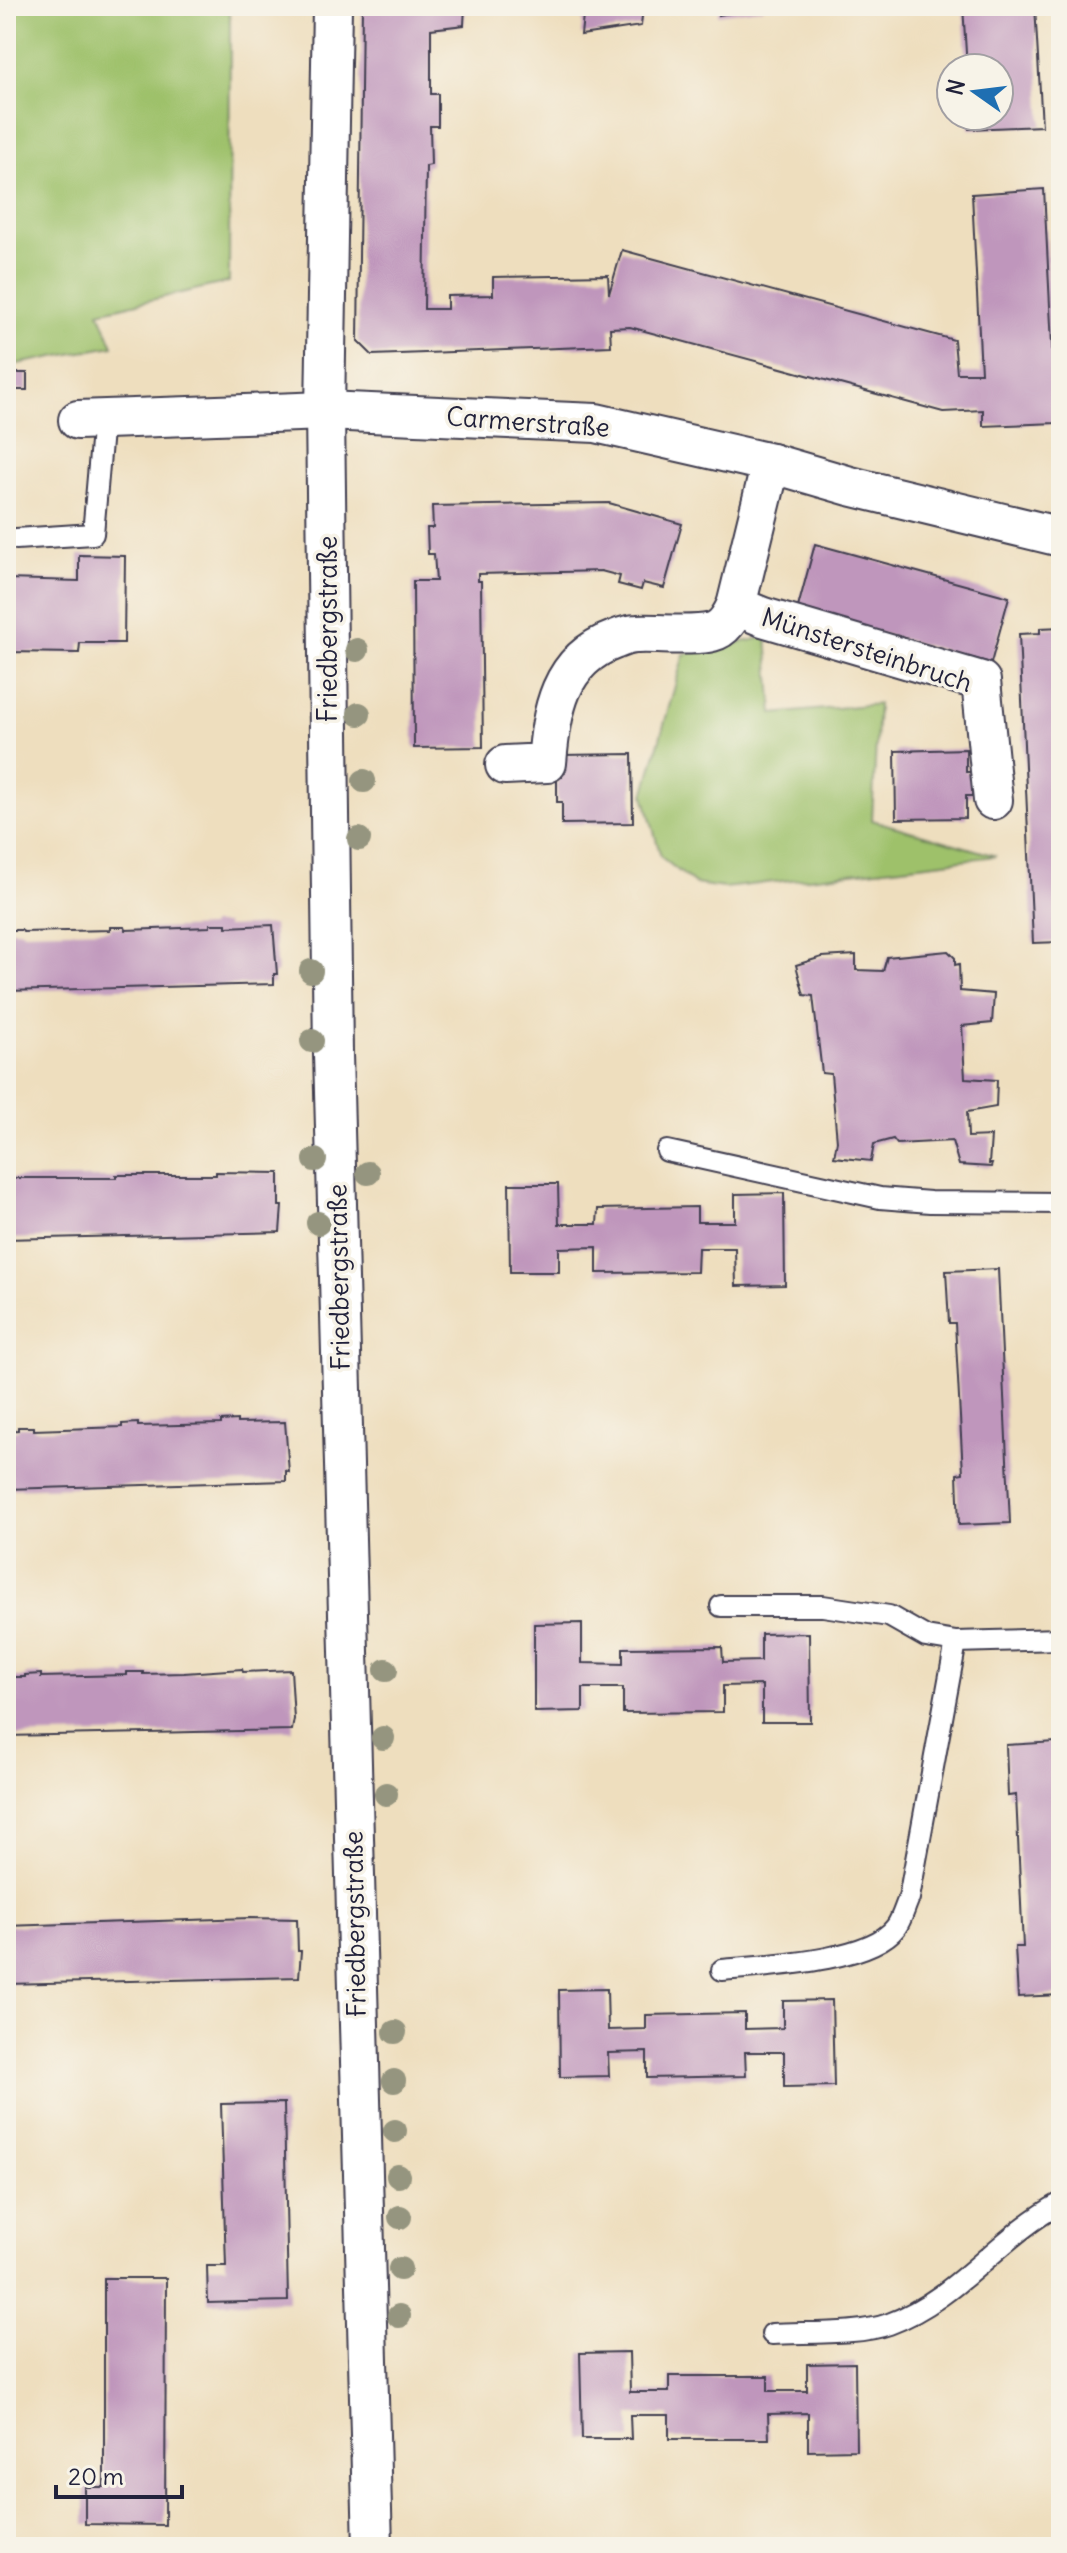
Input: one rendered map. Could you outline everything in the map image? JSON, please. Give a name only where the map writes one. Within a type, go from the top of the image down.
[{"type":"street","name":"Friedbergstraße","points":[[332,6],[325,411],[333,1039],[373,2547]]},
{"type":"street","name":"Carmerstraße","points":[[90,419],[325,411],[596,423],[771,463],[850,486],[1061,537]]},
{"type":"street","name":"Münstersteinbruch","points":[[505,765],[547,763],[551,720],[563,685],[580,660],[598,646],[632,634],[713,632],[726,623],[736,606],[771,463]]},
{"type":"street","name":"Münstersteinbruch","points":[[736,606],[763,617],[981,681],[993,800]]},
{"type":"lane","points":[[16,539],[93,534],[90,419]]},
{"type":"lane","points":[[667,1151],[880,1198],[930,1202],[1061,1203]]},
{"type":"lane","points":[[721,1606],[823,1606],[889,1616],[926,1637],[956,1642],[1061,1639]]},
{"type":"lane","points":[[722,1970],[786,1964],[860,1951],[896,1927],[909,1898],[956,1642]]},
{"type":"lane","points":[[772,2334],[887,2325],[938,2298],[1026,2225],[1061,2203]]},
{"type":"green space","points":[[6,6],[230,6],[229,282],[99,312],[113,346],[6,366]]},
{"type":"green space","points":[[767,637],[773,714],[878,704],[872,820],[996,856],[724,888],[695,884],[661,857],[644,795],[684,654]]},
{"type":"building","points":[[362,6],[465,6],[464,25],[431,29],[431,94],[438,94],[438,126],[430,126],[431,165],[426,166],[424,309],[447,309],[447,296],[493,295],[493,277],[608,275],[609,294],[622,250],[954,340],[957,373],[981,373],[972,194],[1044,189],[1056,423],[983,426],[983,410],[943,412],[630,327],[610,328],[611,346],[372,355],[358,341]]},
{"type":"building","points":[[584,6],[643,6],[641,26],[581,35]]},
{"type":"building","points":[[719,6],[764,6],[764,8],[718,15]]},
{"type":"building","points":[[963,6],[1035,6],[1042,126],[1015,127],[1015,52],[966,52]]},
{"type":"building","points":[[6,373],[27,373],[27,390],[6,390]]},
{"type":"building","points":[[609,503],[682,524],[664,588],[643,583],[641,590],[618,584],[620,576],[601,571],[478,574],[478,581],[481,581],[483,747],[414,748],[413,581],[436,581],[434,554],[428,554],[427,528],[433,528],[432,506]]},
{"type":"building","points":[[815,544],[1009,597],[991,663],[797,611]]},
{"type":"building","points":[[79,555],[125,556],[124,643],[80,643],[79,653],[6,652],[6,579],[79,581]]},
{"type":"building","points":[[1061,627],[1061,942],[1033,943],[1019,634],[1040,633],[1040,628]]},
{"type":"building","points":[[966,749],[966,772],[972,772],[972,796],[966,796],[966,818],[896,819],[895,751]]},
{"type":"building","points":[[632,754],[633,823],[562,824],[562,802],[557,802],[557,777],[562,777],[561,755]]},
{"type":"building","points":[[210,924],[226,924],[226,927],[273,925],[277,974],[274,974],[274,984],[6,991],[7,930],[110,930],[110,927],[125,927],[126,930],[210,927]]},
{"type":"building","points":[[948,951],[955,958],[955,965],[959,964],[960,991],[994,994],[992,1023],[962,1026],[965,1078],[997,1080],[996,1107],[967,1112],[968,1137],[991,1136],[991,1167],[959,1165],[952,1141],[897,1144],[893,1139],[874,1144],[871,1161],[834,1157],[837,1141],[831,1074],[822,1073],[813,996],[804,995],[796,965],[822,957],[856,955],[856,970],[883,971],[887,957]]},
{"type":"building","points":[[216,1172],[279,1173],[279,1206],[282,1206],[280,1232],[6,1239],[6,1181],[12,1178],[116,1178],[116,1175],[216,1175]]},
{"type":"building","points":[[509,1184],[558,1184],[559,1224],[597,1224],[598,1209],[697,1207],[697,1222],[735,1222],[735,1194],[784,1193],[785,1285],[736,1286],[735,1248],[698,1248],[697,1272],[597,1273],[597,1247],[559,1248],[559,1272],[510,1272]]},
{"type":"building","points":[[998,1269],[1010,1523],[959,1525],[957,1474],[963,1473],[955,1323],[949,1323],[946,1271]]},
{"type":"building","points":[[237,1420],[237,1423],[285,1422],[289,1472],[286,1471],[286,1481],[6,1489],[6,1431],[18,1430],[18,1427],[34,1427],[34,1430],[122,1427],[122,1424],[138,1423],[138,1426],[221,1424],[221,1421]]},
{"type":"building","points":[[582,1623],[582,1663],[623,1664],[623,1648],[722,1647],[723,1662],[761,1661],[761,1634],[809,1633],[810,1722],[762,1722],[762,1685],[723,1686],[723,1712],[623,1713],[623,1688],[583,1688],[583,1711],[534,1712],[534,1624]]},
{"type":"building","points":[[242,1669],[243,1672],[291,1670],[292,1730],[6,1736],[6,1677]]},
{"type":"building","points":[[1056,1742],[1061,1843],[1061,1995],[1018,1997],[1015,1947],[1023,1947],[1016,1795],[1008,1796],[1006,1745]]},
{"type":"building","points":[[297,1919],[298,1951],[301,1951],[299,1977],[6,1984],[6,1926]]},
{"type":"building","points":[[607,1989],[608,2030],[646,2029],[646,2015],[745,2013],[745,2029],[783,2028],[783,2001],[832,2000],[834,2086],[784,2087],[784,2052],[745,2052],[746,2076],[647,2078],[647,2052],[608,2053],[609,2076],[560,2077],[559,1990]]},
{"type":"building","points":[[284,2103],[288,2301],[208,2303],[207,2266],[226,2266],[221,2104]]},
{"type":"building","points":[[104,2278],[166,2278],[165,2525],[85,2524],[85,2487],[104,2487]]},
{"type":"building","points":[[629,2352],[630,2392],[669,2392],[669,2376],[768,2376],[768,2391],[807,2391],[807,2364],[855,2363],[856,2450],[808,2451],[808,2413],[768,2414],[769,2439],[669,2439],[669,2415],[630,2415],[631,2439],[582,2439],[580,2353]]}]
